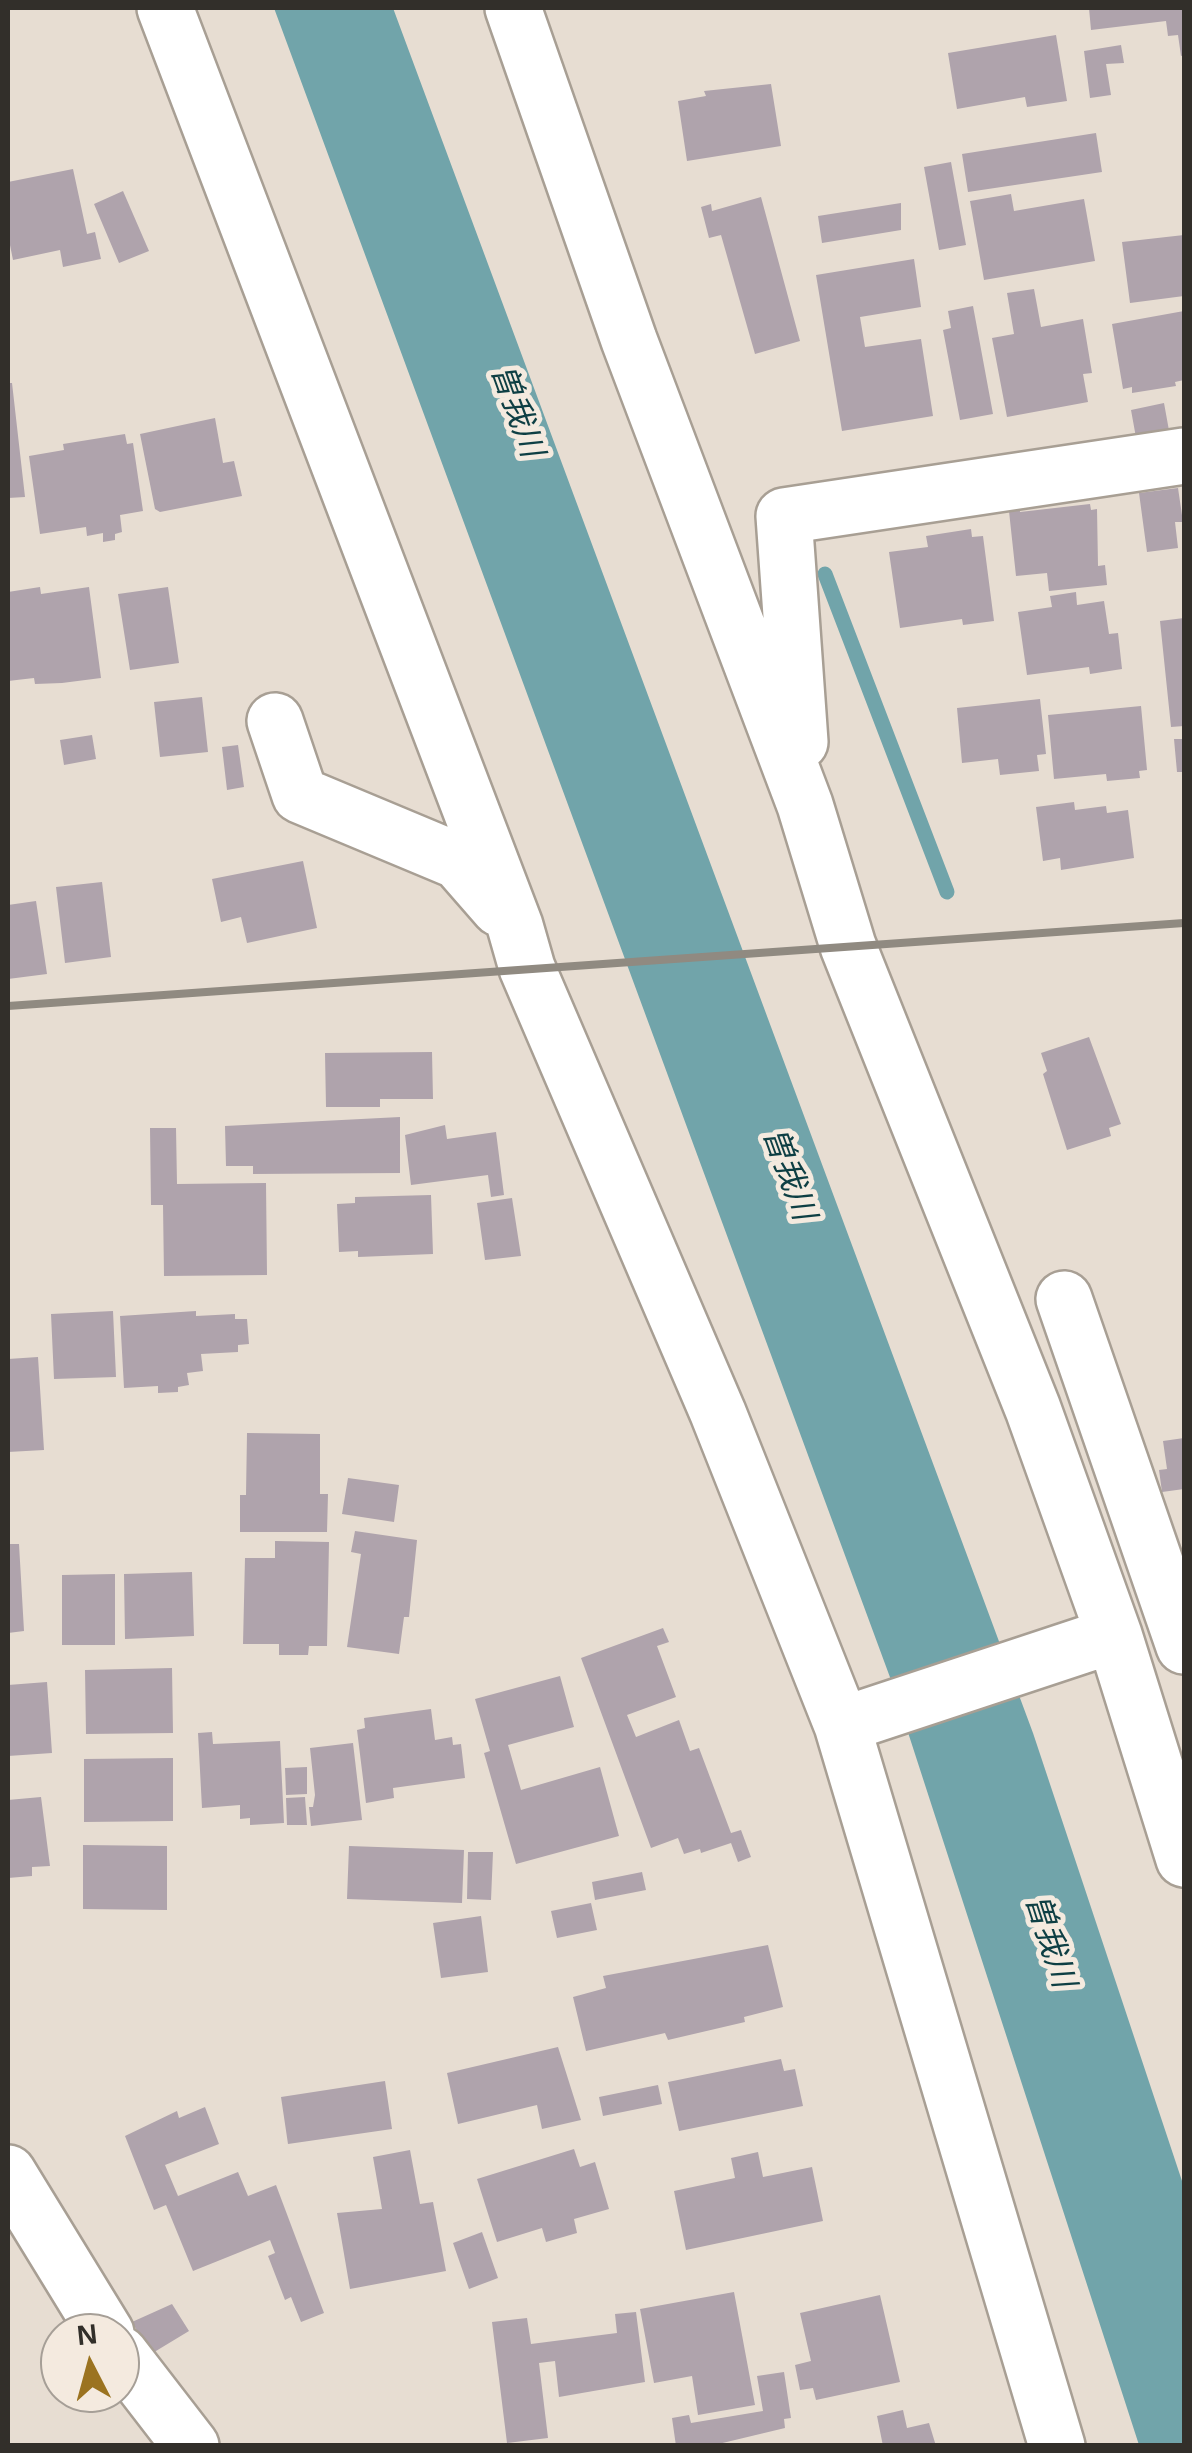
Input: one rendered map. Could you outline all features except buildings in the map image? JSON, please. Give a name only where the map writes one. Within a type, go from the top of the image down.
[{"type":"street","points":[[166,8],[515,926],[527,968],[718,1413],[842,1725],[1057,2446]]},
{"type":"street","points":[[513,8],[629,340],[805,804],[848,946],[1033,1409],[1099,1642],[1184,1859]]},
{"type":"street","points":[[805,804],[784,516],[1184,456]]},
{"type":"street","points":[[275,721],[300,795],[458,861],[515,926]]},
{"type":"street","points":[[1064,1299],[1184,1646]]},
{"type":"street","points":[[842,1725],[1099,1642]]},
{"type":"street","points":[[8,2173],[94,2313]]},
{"type":"street","points":[[140,2380],[191,2446]]},
{"type":"water","name":"曽我川","points":[[274,8],[393,8],[1033,1733],[1184,2187],[1184,2445],[1139,2445],[891,1680]]},
{"type":"waterway","points":[[825,574],[947,892]]},
{"type":"railway","points":[[8,1006],[1184,923]]}]
